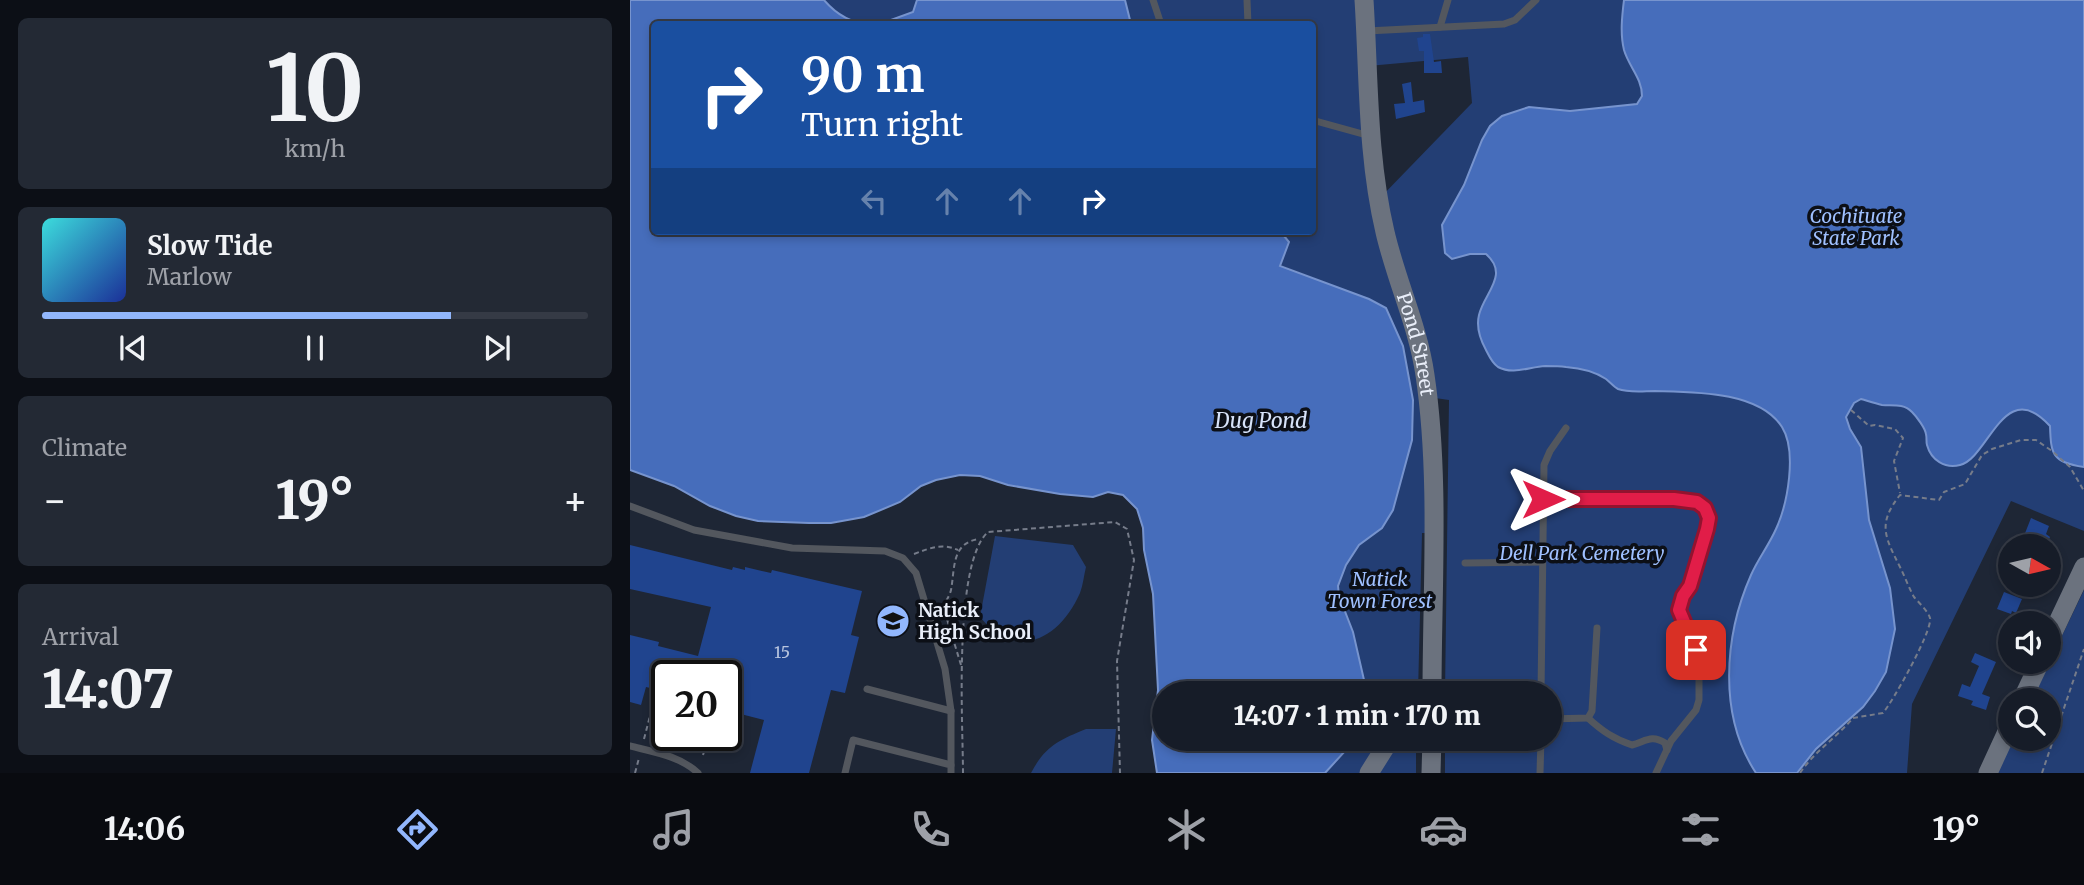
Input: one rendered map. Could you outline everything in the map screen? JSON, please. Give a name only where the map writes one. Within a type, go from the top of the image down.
[{"type":"street","name":"Pond Street","points":[[1364,0],[1371,136],[1385,232],[1418,345],[1428,397],[1433,470],[1432,681]]},
{"type":"street","points":[[2061,616],[2084,567]]},
{"type":"street","points":[[1369,773],[1383,751]]},
{"type":"street","points":[[1432,751],[1432,773]]},
{"type":"street","points":[[1988,773],[1998,751]]},
{"type":"lane","points":[[1153,0],[1160,21]]},
{"type":"lane","points":[[1247,0],[1248,21]]},
{"type":"lane","points":[[1440,27],[1448,0]]},
{"type":"lane","points":[[1366,31],[1504,24],[1515,20],[1536,0]]},
{"type":"lane","points":[[1316,121],[1371,136]]},
{"type":"lane","points":[[1541,681],[1544,465],[1566,428]]},
{"type":"lane","points":[[1543,499],[1674,499],[1697,502],[1705,508],[1709,518],[1707,529],[1690,586],[1683,596],[1679,610],[1696,650],[1699,700],[1696,710],[1678,730],[1656,773]]},
{"type":"lane","points":[[630,506],[694,530],[792,548],[884,551],[903,558],[916,573],[945,669],[951,711],[951,769],[853,740],[845,773]]},
{"type":"lane","points":[[1465,563],[1542,562]]},
{"type":"lane","points":[[1588,718],[1595,699],[1597,628]]},
{"type":"lane","points":[[867,689],[951,711]]},
{"type":"lane","points":[[1562,719],[1588,718],[1605,734],[1623,743],[1632,746],[1647,738],[1658,739],[1665,743],[1667,750]]},
{"type":"lane","points":[[630,746],[670,756],[692,766],[698,773]]},
{"type":"lane","points":[[1540,773],[1541,751]]},
{"type":"path","points":[[1800,773],[1853,718],[1883,713],[1901,687],[1930,630],[1930,617],[1913,595],[1888,542],[1885,518],[1900,495],[1894,461],[1903,438],[1895,429],[1868,426],[1851,410]]},
{"type":"path","points":[[1900,495],[1939,500],[1944,492],[1965,484],[1982,455],[2021,440],[2036,440],[2052,451],[2070,467],[2084,491]]},
{"type":"path","points":[[963,773],[962,633],[968,584],[981,539],[988,532],[1115,522],[1127,529],[1134,560],[1117,661],[1120,773]]},
{"type":"path","points":[[962,670],[943,606],[951,591],[952,567],[960,551],[970,540],[981,539]]},
{"type":"path","points":[[911,555],[935,546],[949,546],[960,551]]},
{"type":"path","points":[[2042,773],[2084,649]]},
{"type":"path","points":[[646,732],[651,712]]},
{"type":"path","points":[[703,755],[704,751]]},
{"type":"green space","points":[[824,0],[917,0],[913,12],[889,21],[851,21]]},
{"type":"green space","name":"Cochituate State Park","points":[[1125,0],[2084,0],[2084,531],[2011,501],[1912,704],[1907,773],[1445,773],[1445,751],[1562,751],[1562,681],[1445,681],[1449,400],[1428,397],[1433,533],[1422,533],[1418,681],[1364,681],[1353,632],[1339,596],[1338,586],[1346,565],[1359,545],[1382,528],[1393,510],[1412,440],[1403,346],[1369,299],[1280,265],[1289,242],[1283,235],[1316,235],[1316,21],[1130,21]],"holes":[[[1468,57],[1472,103],[1379,199],[1368,66]]]},
{"type":"green space","points":[[995,536],[1073,545],[1086,567],[1080,593],[1061,623],[1049,633],[1022,641],[1008,638],[994,631],[980,617]]},
{"type":"green space","points":[[2084,590],[2084,773],[1998,773],[2008,751],[2061,751],[2061,688],[2037,688],[2044,674],[2061,674],[2061,638]]},
{"type":"green space","points":[[1086,729],[1116,729],[1112,773],[1031,773],[1047,750]]},
{"type":"green space","points":[[1345,751],[1416,751],[1416,773],[1325,773]]},
{"type":"water","name":"Dug Pond","points":[[630,0],[824,0],[834,10],[854,21],[651,21],[651,235],[1283,235],[1289,242],[1280,266],[1369,299],[1386,308],[1403,346],[1413,400],[1412,440],[1393,510],[1382,528],[1359,545],[1346,565],[1338,586],[1339,596],[1353,632],[1364,681],[1158,681],[1153,594],[1144,550],[1143,528],[1137,509],[1123,495],[1108,492],[1093,497],[1060,494],[1008,485],[980,476],[960,475],[921,486],[900,502],[864,517],[831,523],[809,523],[758,521],[736,516],[710,506],[674,486],[630,470]]},
{"type":"water","points":[[917,0],[1125,0],[1130,21],[888,21],[913,12]]},
{"type":"water","name":"Cochituate State Park","points":[[1624,0],[2084,0],[2084,467],[2065,463],[2055,456],[2050,426],[2034,413],[2021,410],[2009,414],[1970,459],[1960,465],[1949,466],[1932,455],[1924,429],[1909,409],[1861,399],[1854,403],[1846,417],[1861,447],[1869,520],[1890,588],[1895,629],[1886,672],[1875,691],[1863,707],[1816,749],[1797,773],[1756,773],[1735,727],[1729,676],[1735,624],[1742,599],[1754,569],[1776,529],[1787,492],[1789,449],[1782,427],[1772,415],[1758,406],[1724,396],[1622,390],[1597,374],[1571,367],[1545,366],[1515,370],[1498,367],[1484,346],[1478,324],[1482,307],[1496,277],[1493,262],[1486,254],[1470,254],[1452,259],[1445,253],[1442,225],[1464,185],[1482,140],[1490,126],[1502,116],[1529,107],[1570,111],[1637,104],[1642,96],[1641,90],[1623,44]]},
{"type":"water","name":"Dug Pond","points":[[1154,751],[1345,751],[1325,773],[1157,773]]},
{"type":"building","points":[[1423,34],[1430,34],[1434,62],[1441,61],[1442,73],[1424,73],[1424,51],[1419,51],[1417,38],[1423,37]]},
{"type":"building","points":[[1411,82],[1413,102],[1424,100],[1425,112],[1396,119],[1394,104],[1405,103],[1402,84]]},
{"type":"building","points":[[2031,518],[2049,526],[2046,534],[2025,534]]},
{"type":"building","name":"Natick High School","points":[[630,545],[732,570],[733,567],[745,570],[745,567],[771,573],[772,570],[862,591],[851,635],[859,637],[845,693],[831,690],[809,773],[750,773],[764,720],[742,714],[742,660],[651,660],[651,688],[646,687],[641,705],[630,702],[630,635],[659,642],[658,646],[698,656],[711,607],[630,589]]},
{"type":"building","points":[[2002,597],[2022,599],[2017,611],[1997,609]]},
{"type":"building","points":[[1975,653],[1996,662],[1982,694],[1990,697],[1986,710],[1971,705],[1973,701],[1958,696],[1962,684],[1970,687],[1979,666],[1971,662]]},
{"type":"place","name":"Natick High School","points":[[893,621]]},
{"type":"route","points":[[1543,499],[1674,499],[1697,502],[1705,508],[1709,518],[1707,529],[1690,586],[1683,596],[1679,610],[1696,650]]},
{"type":"park label","name":"Dell Park Cemetery","points":[[1582,553]]},
{"type":"park label","name":"Natick Town Forest","points":[[1380,590]]}]
